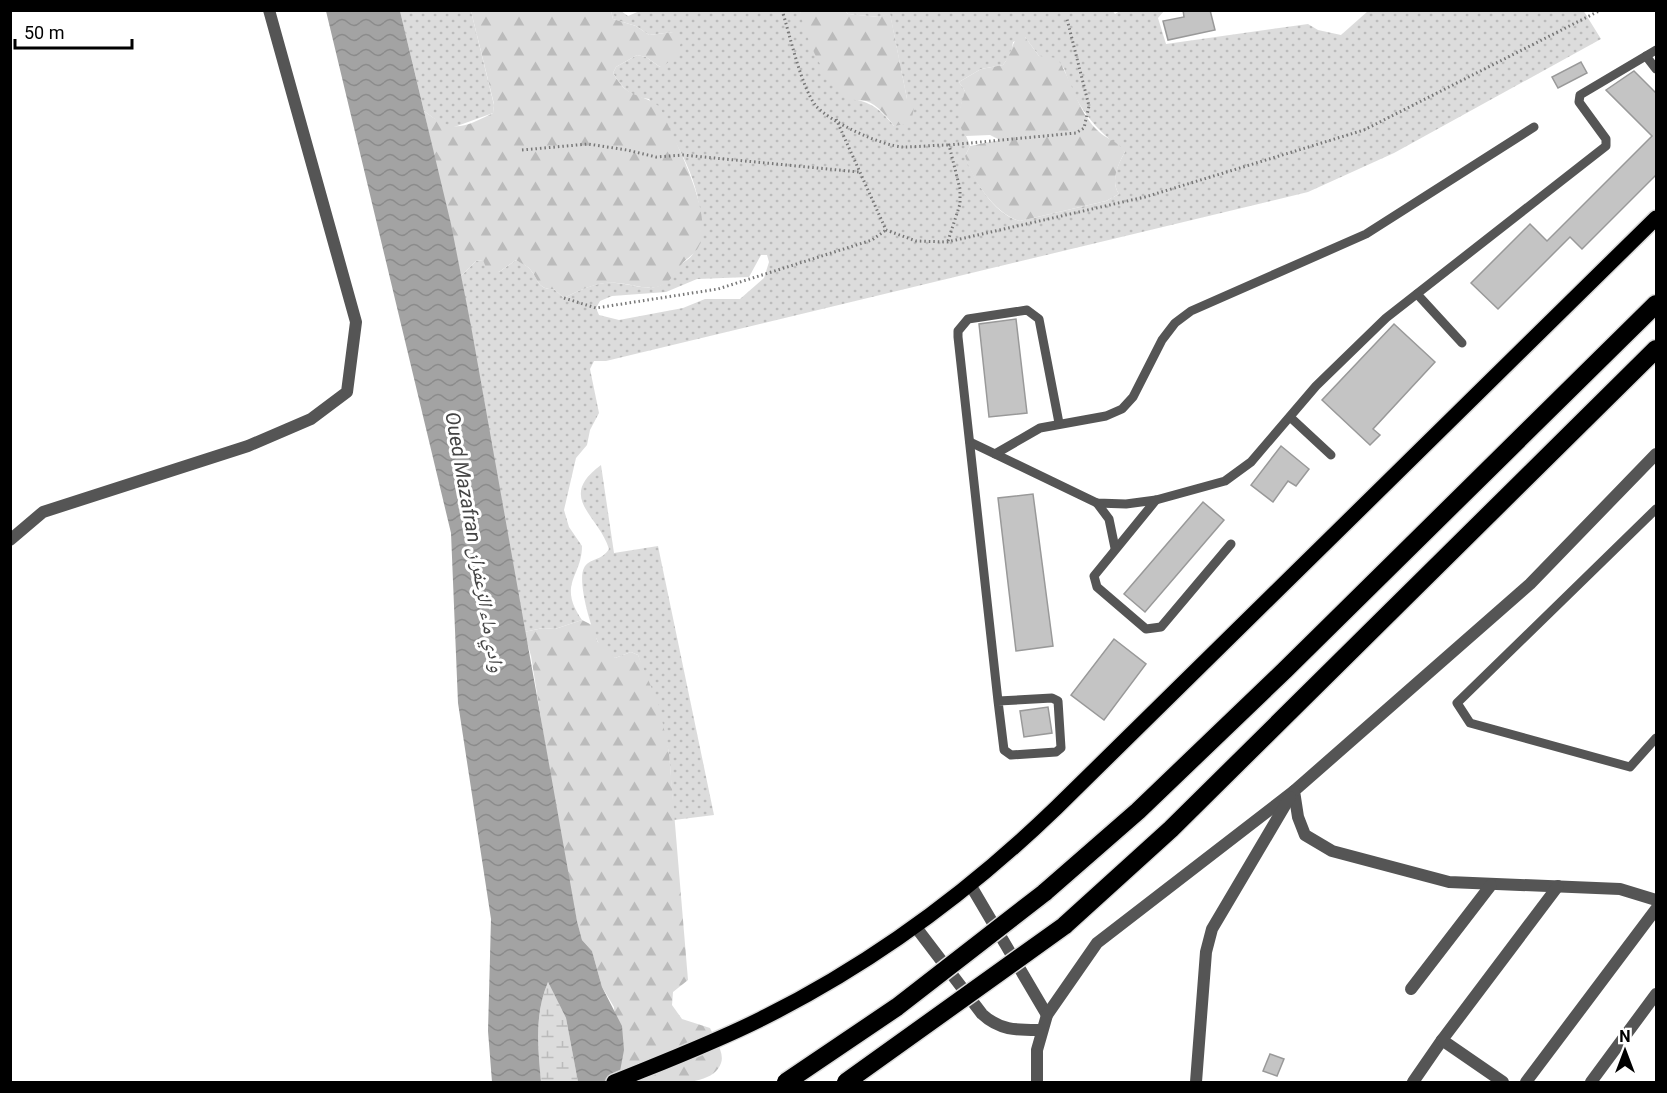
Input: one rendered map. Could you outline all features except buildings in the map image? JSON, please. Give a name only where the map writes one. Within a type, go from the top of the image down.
[{"type":"highway","points":[[786,1083],[897,1007],[1044,893],[1138,812],[1656,303]]},
{"type":"highway","points":[[846,1083],[1064,927],[1171,829],[1656,349]]},
{"type":"main road","points":[[614,1083],[759,1020],[840,976],[971,886],[1056,808],[1656,218]]},
{"type":"street","points":[[10,540],[43,512],[248,446],[311,419],[347,392],[356,322],[269,10]]},
{"type":"street","points":[[1037,1083],[1037,1050],[1047,1016],[1097,943],[1294,791],[1530,585],[1656,454]]},
{"type":"street","points":[[1294,791],[1298,818],[1305,835],[1332,851],[1449,882],[1620,889],[1656,900]]},
{"type":"street","points":[[1196,1083],[1206,952],[1212,928],[1294,791]]},
{"type":"street","points":[[1411,989],[1491,885]]},
{"type":"street","points":[[971,886],[1047,1016]]},
{"type":"street","points":[[1413,1083],[1442,1040],[1558,886]]},
{"type":"street","points":[[1526,1083],[1656,909]]},
{"type":"street","points":[[915,926],[982,1014],[993,1024],[1008,1029],[1042,1030]]},
{"type":"street","points":[[1591,1083],[1656,994]]},
{"type":"street","points":[[1442,1040],[1503,1083]]},
{"type":"lane","points":[[970,442],[1097,503],[1126,504],[1156,500],[1232,476],[1251,462],[1351,350],[1417,294],[1606,146],[1606,139],[1579,102],[1580,95],[1656,50]]},
{"type":"lane","points":[[1646,56],[1656,69]]},
{"type":"lane","points":[[995,454],[1031,432],[1059,423],[1106,416],[1122,409],[1133,397],[1162,340],[1175,323],[1191,311],[1366,234],[1534,127]]},
{"type":"lane","points":[[1417,294],[1461,343]]},
{"type":"lane","points":[[998,700],[1052,698],[1058,701],[1061,745],[1058,751],[1008,754],[1004,750],[998,700],[958,337],[958,331],[968,319],[1027,310],[1039,319],[1059,423]]},
{"type":"lane","points":[[1290,417],[1331,455]]},
{"type":"lane","points":[[1156,500],[1096,572],[1095,584],[1141,626],[1151,630],[1161,627],[1231,544]]},
{"type":"lane","points":[[1097,503],[1109,519],[1115,548]]},
{"type":"lane","points":[[1656,510],[1457,703],[1470,723],[1630,767],[1656,738]]},
{"type":"path","points":[[782,10],[808,92],[817,107],[851,129],[901,147],[1076,134],[1084,128],[1089,106],[1067,19]]},
{"type":"path","points":[[836,119],[885,230],[916,242],[947,242],[1145,197],[1364,129],[1601,10]]},
{"type":"path","points":[[522,150],[588,144],[656,157],[683,155],[859,172]]},
{"type":"path","points":[[947,242],[960,204],[960,189],[949,145]]},
{"type":"path","points":[[564,298],[596,308],[718,289],[863,243],[885,230]]},
{"type":"green space","points":[[642,10],[800,11],[816,52],[853,99],[866,102],[876,108],[894,126],[907,99],[890,14],[879,17],[848,14],[845,11],[1112,10],[1115,14],[1120,11],[1164,11],[1158,18],[1166,44],[1308,24],[1318,30],[1341,35],[1368,11],[1583,10],[1601,39],[1394,153],[1308,192],[606,361],[594,361],[590,369],[599,413],[590,430],[587,445],[576,458],[564,510],[569,527],[582,546],[571,589],[571,598],[582,620],[555,629],[543,628],[524,632],[461,276],[476,261],[483,260],[499,272],[516,260],[529,268],[541,286],[554,289],[564,298],[602,283],[660,286],[670,279],[679,266],[693,254],[700,222],[699,203],[688,167],[649,99],[628,91],[613,73],[616,67],[637,55],[646,57],[660,67],[673,32],[649,35],[636,26],[613,19],[611,11],[621,11],[628,16]],"holes":[[[1025,37],[1039,56],[1064,68],[1074,94],[1087,115],[1125,152],[1115,178],[1119,194],[1106,201],[1020,221],[1002,212],[986,195],[965,156],[970,146],[960,120],[965,91],[959,82],[981,69],[1003,65],[1011,54],[1013,42]],[[761,255],[767,255],[769,262],[764,278],[740,299],[705,299],[683,308],[619,320],[599,315],[596,308],[600,301],[612,296],[666,292],[697,279],[749,277]]]},
{"type":"green space","points":[[400,11],[471,11],[494,105],[493,113],[457,126],[444,126],[424,111]]},
{"type":"green space","points":[[471,11],[611,11],[613,19],[636,26],[649,35],[673,32],[682,36],[676,55],[665,65],[660,67],[646,57],[637,55],[616,67],[613,73],[629,92],[660,107],[697,196],[702,232],[699,246],[665,284],[657,287],[641,287],[603,283],[564,298],[554,289],[541,286],[529,268],[516,260],[499,272],[487,270],[483,260],[476,261],[461,276],[424,111],[450,126],[473,123],[493,113],[494,104]]},
{"type":"green space","points":[[800,11],[845,11],[848,14],[879,17],[890,13],[907,99],[915,102],[911,123],[894,126],[874,105],[852,99],[833,83],[812,47]]},
{"type":"green space","points":[[1018,36],[1025,37],[1039,56],[1057,58],[1089,121],[1125,152],[1115,179],[1119,194],[1106,201],[1020,221],[1002,212],[979,186],[965,156],[970,146],[1000,140],[990,135],[966,136],[962,131],[959,120],[965,91],[959,82],[981,69],[1003,65]]},
{"type":"green space","points":[[601,465],[614,553],[658,546],[714,815],[674,820],[669,752],[638,655],[631,652],[615,658],[599,645],[592,627],[586,605],[582,574],[589,562],[603,556],[609,549],[604,537],[584,507],[581,497],[582,487],[588,477]]},
{"type":"green space","points":[[582,620],[594,626],[597,641],[615,658],[631,652],[638,655],[659,706],[669,752],[688,980],[673,992],[672,1005],[682,1019],[710,1028],[722,1055],[721,1063],[715,1072],[691,1082],[659,1084],[618,1082],[614,1007],[602,987],[592,951],[582,940],[577,921],[561,845],[531,656],[524,632],[543,628],[555,629]]},
{"type":"green space","points":[[548,982],[566,1018],[578,1082],[541,1082],[539,1019]]},
{"type":"water","name":"Oued Mazafran وادي ماء الزعفران","points":[[326,11],[400,11],[451,224],[471,326],[577,921],[582,940],[592,951],[602,987],[622,1026],[624,1050],[618,1082],[578,1082],[566,1018],[548,982],[539,1019],[541,1082],[492,1082],[488,1031],[491,919],[458,703],[451,533]]}]
